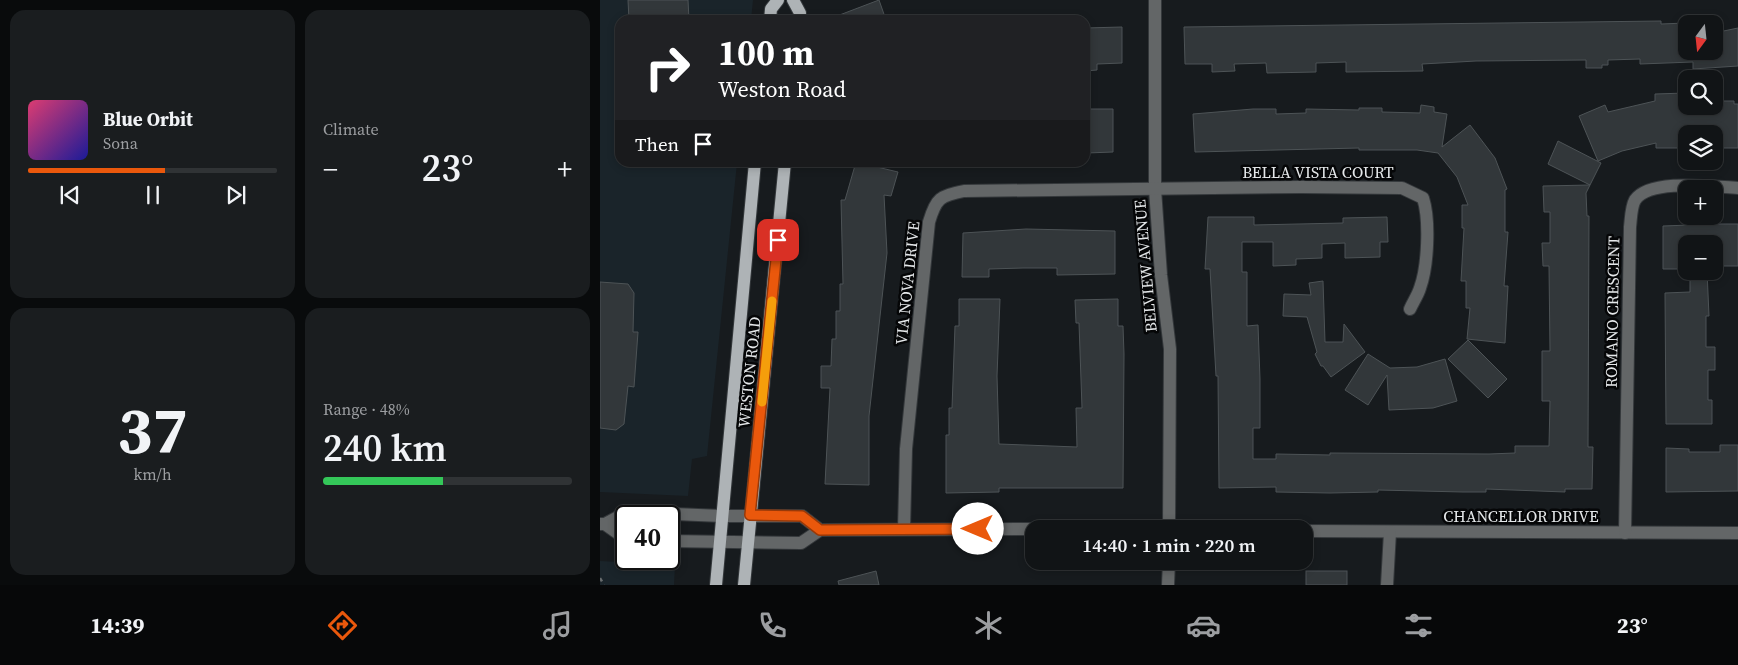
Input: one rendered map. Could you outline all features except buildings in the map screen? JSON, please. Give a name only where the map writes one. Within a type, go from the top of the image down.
[{"type":"main road","points":[[771,15],[772,9],[778,0]]},
{"type":"main road","points":[[793,0],[800,15]]},
{"type":"main road","name":"WESTON ROAD","points":[[716,585],[755,167]]},
{"type":"main road","name":"WESTON ROAD","points":[[744,585],[785,167]]},
{"type":"street","name":"BELVIEW AVENUE","points":[[1155,0],[1155,189],[1161,275],[1170,349],[1169,520]]},
{"type":"street","name":"ROMANO CRESCENT","points":[[1625,533],[1630,227],[1635,201],[1642,194],[1657,187],[1738,188]]},
{"type":"street","name":"BELLA VISTA COURT","points":[[1155,189],[1402,188],[1417,194],[1423,198],[1426,205],[1426,252],[1421,287],[1410,309]]},
{"type":"street","name":"VIA NOVA DRIVE","points":[[904,530],[906,449],[929,222],[938,200],[964,191],[1155,189]]},
{"type":"street","points":[[602,524],[627,512],[722,516],[802,516],[820,530]]},
{"type":"street","points":[[602,524],[615,532]]},
{"type":"street","points":[[680,541],[801,543],[820,530],[1025,529]]},
{"type":"street","name":"CHANCELLOR DRIVE","points":[[1313,531],[1738,533]]},
{"type":"street","points":[[1387,585],[1390,532]]},
{"type":"street","points":[[1168,585],[1169,570]]},
{"type":"path","points":[[600,578],[604,585]]},
{"type":"shaded area","points":[[600,0],[753,0],[752,15],[615,15],[615,167],[737,167],[707,456],[692,459],[688,496],[600,492]]},
{"type":"shaded area","points":[[600,561],[615,562],[615,570],[675,570],[674,585],[600,585]]},
{"type":"slow traffic","points":[[762,402],[772,301]]},
{"type":"route","points":[[778,240],[750,515],[802,516],[820,530],[978,529]]}]
